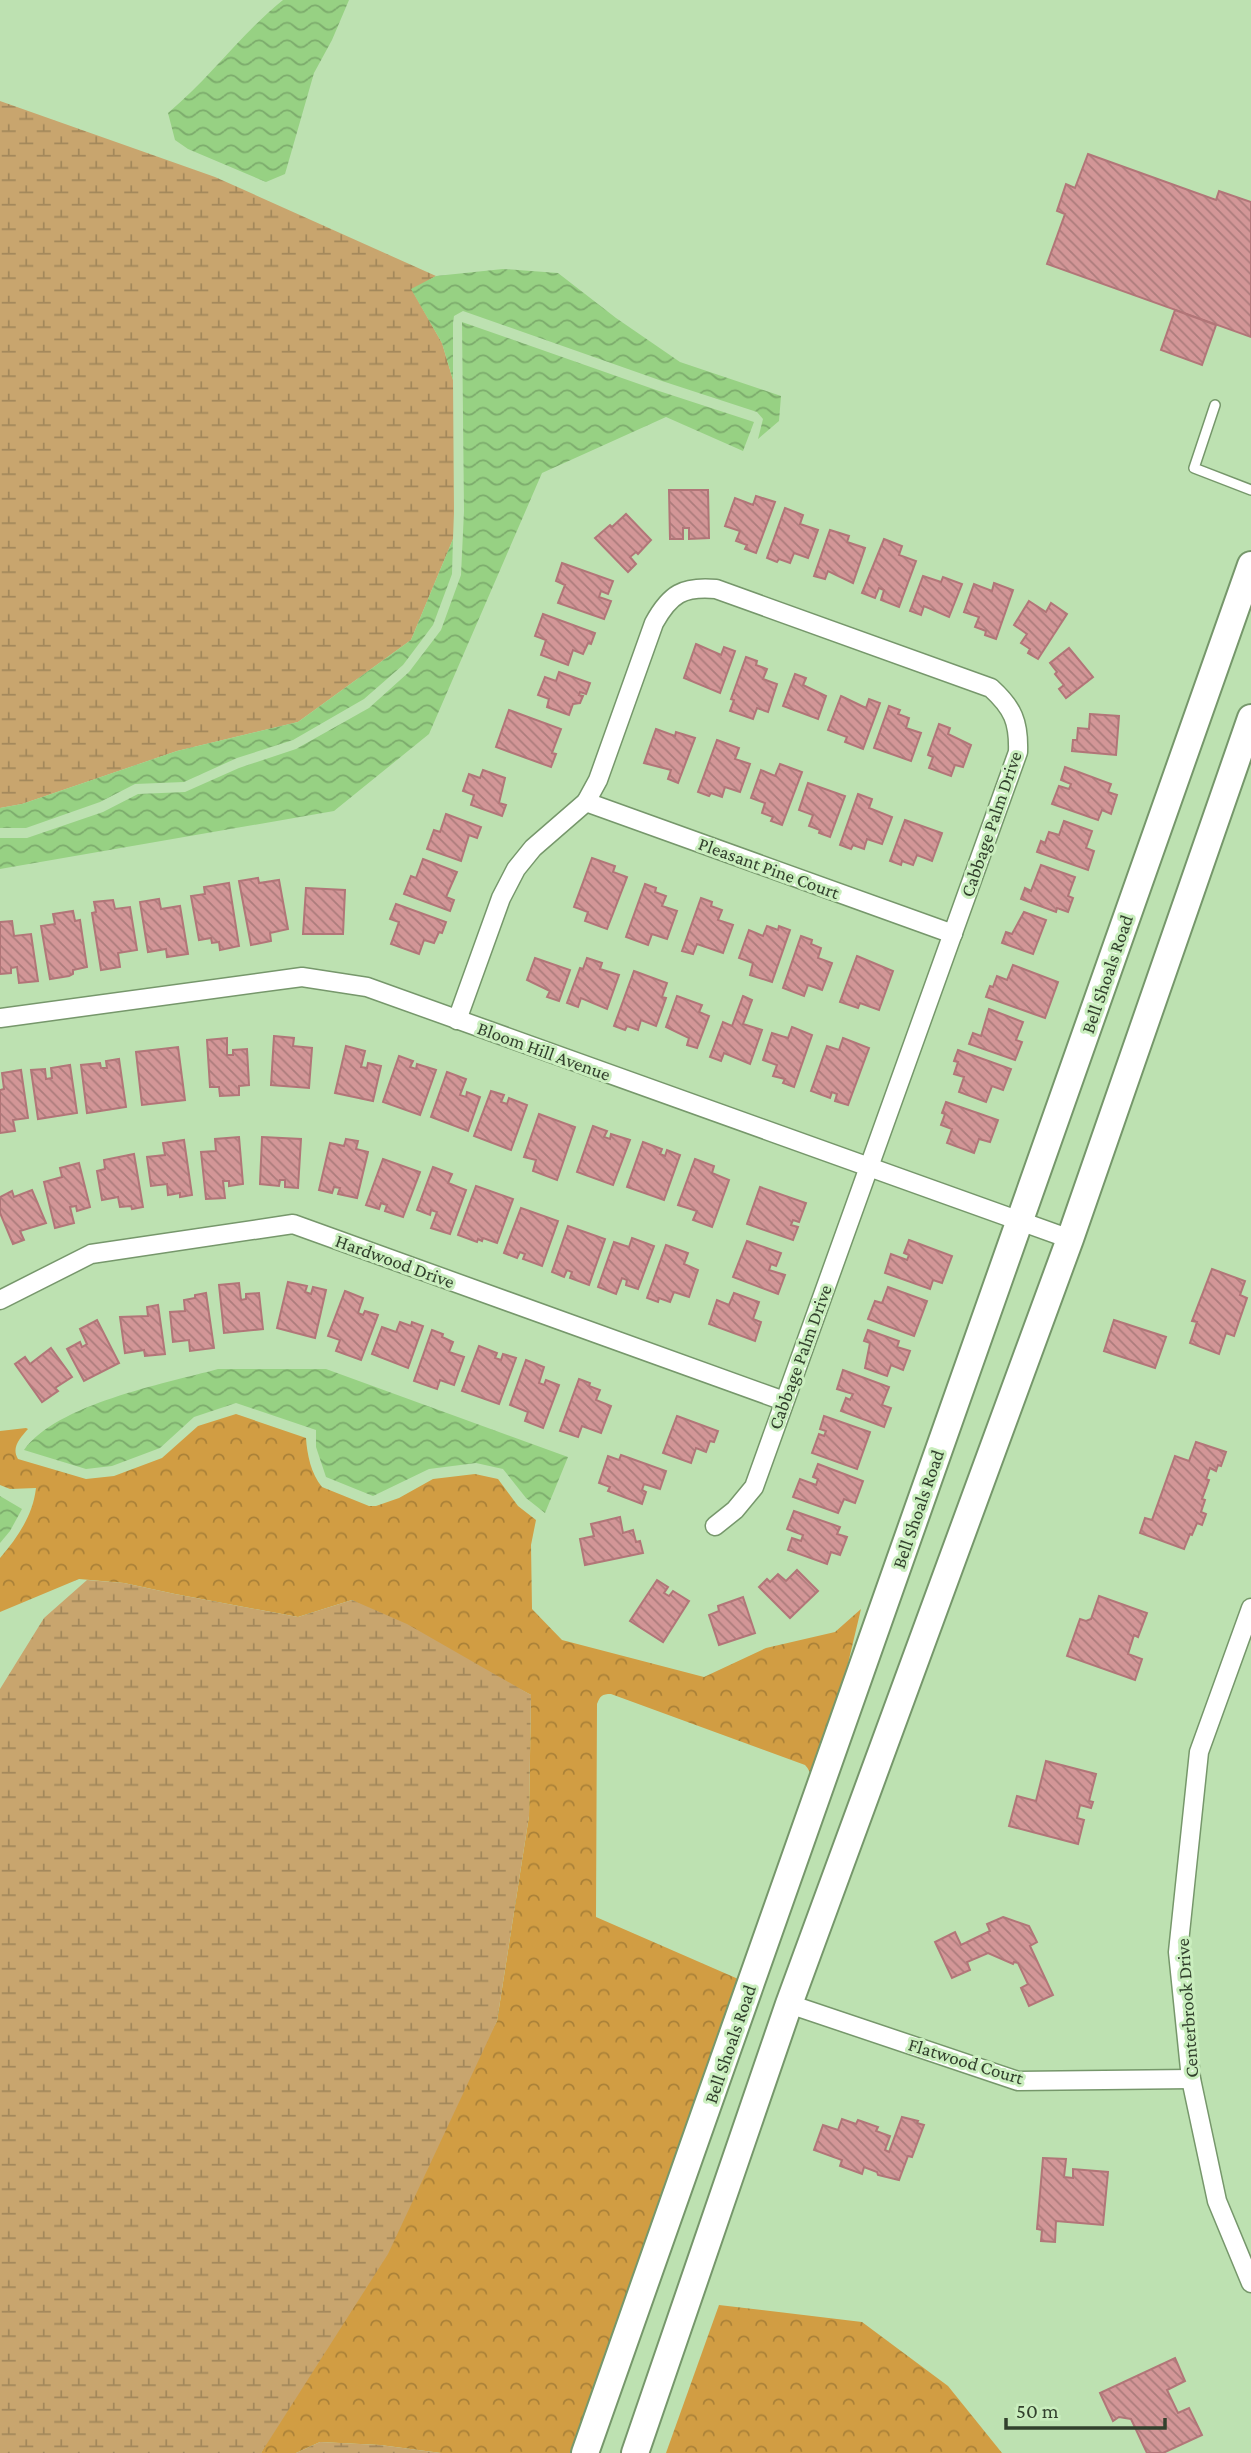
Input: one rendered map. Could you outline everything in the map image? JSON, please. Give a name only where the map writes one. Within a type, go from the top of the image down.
[{"type":"main road","name":"Bell Shoals Road","points":[[585,2453],[1251,565]]},
{"type":"main road","points":[[635,2453],[789,2004],[1070,1239],[1251,718]]},
{"type":"street","name":"Cabbage Palm Drive","points":[[457,1020],[501,898],[516,869],[533,848],[586,802],[598,780],[654,624],[663,607],[678,593],[696,587],[716,589],[990,688],[1005,701],[1013,715],[1019,732],[1018,752],[754,1487],[735,1510],[715,1526]]},
{"type":"street","name":"Pleasant Pine Court","points":[[586,802],[953,934]]},
{"type":"street","name":"Bloom Hill Avenue","points":[[0,1018],[302,977],[368,987],[1070,1239]]},
{"type":"street","name":"Hardwood Drive","points":[[0,1300],[91,1254],[293,1224],[784,1401]]},
{"type":"street","name":"Centerbrook Drive","points":[[1251,1608],[1199,1752],[1178,1952],[1191,2079],[1217,2201],[1251,2283]]},
{"type":"street","name":"Flatwood Court","points":[[789,2004],[1018,2081],[1191,2079]]},
{"type":"lane","points":[[1215,405],[1194,468],[1251,490]]},
{"type":"green space","points":[[0,101],[215,177],[436,276],[412,290],[442,343],[453,380],[454,512],[453,539],[411,640],[298,722],[177,751],[22,804],[0,808]]},
{"type":"green space","points":[[236,1414],[306,1438],[310,1464],[322,1487],[369,1506],[399,1498],[433,1479],[475,1474],[498,1479],[518,1506],[536,1520],[531,1545],[532,1609],[562,1640],[704,1677],[766,1648],[835,1632],[861,1609],[813,1810],[812,1780],[805,1765],[611,1694],[602,1696],[597,1704],[596,1917],[752,1985],[573,2453],[441,2453],[380,2445],[320,2442],[296,2453],[261,2453],[497,2021],[529,1816],[531,1695],[352,1600],[298,1617],[124,1583],[79,1579],[0,1612],[0,1558],[24,1525],[36,1488],[10,1489],[0,1485],[0,1431],[28,1429],[16,1447],[18,1459],[86,1479],[114,1476],[162,1458],[198,1426]]},
{"type":"green space","points":[[87,1580],[124,1583],[298,1617],[352,1600],[407,1624],[531,1695],[529,1816],[497,2021],[388,2254],[261,2453],[0,2453],[0,1689],[44,1618]]},
{"type":"green space","points":[[719,2305],[862,2322],[948,2386],[1002,2453],[666,2453]]},
{"type":"green space","points":[[320,2442],[380,2445],[441,2453],[296,2453]]},
{"type":"water","points":[[283,0],[349,0],[314,73],[285,174],[266,182],[188,149],[175,140],[168,113]]},
{"type":"water","points":[[503,269],[558,273],[616,318],[680,362],[781,396],[779,421],[758,439],[763,419],[757,412],[463,311],[454,316],[453,380],[442,343],[411,289],[436,276]]},
{"type":"water","points":[[462,322],[754,422],[743,451],[666,417],[542,473],[429,734],[334,811],[0,869],[0,838],[27,838],[103,812],[138,794],[185,792],[239,768],[296,749],[369,708],[409,672],[441,630],[461,575],[464,511]]},
{"type":"water","points":[[453,539],[452,574],[433,625],[403,665],[364,699],[293,740],[237,758],[184,782],[135,784],[100,802],[26,828],[0,828],[0,808],[22,804],[177,751],[298,722],[411,640]]},
{"type":"water","points":[[218,1369],[326,1369],[568,1457],[545,1513],[526,1498],[503,1469],[476,1463],[429,1469],[373,1496],[326,1477],[316,1447],[316,1430],[236,1403],[194,1417],[160,1448],[112,1466],[86,1469],[24,1450],[60,1420],[85,1408],[141,1389]]},
{"type":"water","points":[[0,1496],[22,1509],[0,1543]]},
{"type":"building","points":[[1088,154],[1216,200],[1219,191],[1251,202],[1251,337],[1047,264],[1065,214],[1057,211],[1066,184],[1075,188]]},
{"type":"building","points":[[1175,310],[1216,325],[1202,365],[1161,350]]},
{"type":"building","points":[[669,490],[708,490],[709,538],[689,539],[689,528],[683,528],[683,539],[670,539]]},
{"type":"building","points":[[756,496],[775,502],[756,553],[745,549],[747,545],[736,541],[740,531],[725,526],[735,498],[753,505]]},
{"type":"building","points":[[785,508],[803,515],[800,524],[818,530],[808,558],[794,553],[790,563],[767,558]]},
{"type":"building","points":[[626,514],[651,540],[638,554],[636,552],[630,557],[636,564],[628,572],[595,538]]},
{"type":"building","points":[[830,530],[849,536],[847,542],[865,548],[853,583],[828,571],[825,579],[814,576]]},
{"type":"building","points":[[884,539],[902,546],[899,555],[916,561],[899,607],[881,600],[884,590],[879,588],[875,598],[862,593]]},
{"type":"building","points":[[562,563],[613,581],[608,594],[601,591],[599,597],[611,601],[604,619],[558,603],[565,585],[556,581]]},
{"type":"building","points":[[923,576],[941,582],[943,577],[962,584],[949,617],[924,606],[921,615],[910,611]]},
{"type":"building","points":[[994,583],[1013,590],[996,639],[975,627],[979,617],[964,612],[974,584],[992,591]]},
{"type":"building","points":[[1029,601],[1046,612],[1051,603],[1067,614],[1038,659],[1028,653],[1030,649],[1021,643],[1027,634],[1014,625]]},
{"type":"building","points":[[543,614],[595,633],[583,654],[573,650],[568,665],[541,655],[546,640],[535,636]]},
{"type":"building","points":[[696,644],[721,655],[724,647],[735,651],[720,693],[684,678]]},
{"type":"building","points":[[1069,648],[1093,677],[1066,698],[1059,689],[1064,685],[1050,663]]},
{"type":"building","points":[[746,657],[767,669],[763,679],[777,684],[768,712],[757,708],[753,719],[730,711],[734,700],[731,699]]},
{"type":"building","points":[[559,672],[590,683],[586,694],[580,692],[579,695],[583,696],[580,703],[573,704],[569,715],[547,707],[549,699],[538,695],[545,677],[556,681]]},
{"type":"building","points":[[795,674],[806,678],[803,685],[826,696],[818,719],[783,706]]},
{"type":"building","points":[[841,696],[866,708],[869,699],[880,703],[863,749],[845,742],[847,737],[828,730]]},
{"type":"building","points":[[889,706],[900,710],[898,714],[909,718],[906,728],[921,733],[911,761],[874,748]]},
{"type":"building","points":[[509,710],[561,729],[552,753],[556,754],[551,767],[496,747]]},
{"type":"building","points":[[1090,714],[1119,716],[1116,755],[1072,751],[1078,728],[1089,729]]},
{"type":"building","points":[[939,724],[950,728],[948,734],[971,745],[963,767],[955,765],[951,776],[929,768],[933,757],[928,755]]},
{"type":"building","points":[[656,729],[675,736],[676,732],[695,738],[678,783],[668,779],[671,770],[644,763]]},
{"type":"building","points":[[717,740],[739,748],[735,759],[750,764],[740,792],[725,787],[722,797],[698,792]]},
{"type":"building","points":[[780,764],[802,772],[782,825],[771,821],[773,817],[762,813],[765,803],[751,798],[761,770],[775,776]]},
{"type":"building","points":[[1065,767],[1111,784],[1108,792],[1117,795],[1111,814],[1102,810],[1098,820],[1052,804],[1059,786],[1069,789],[1071,784],[1061,780]]},
{"type":"building","points":[[483,770],[505,778],[499,803],[506,805],[502,816],[471,805],[474,795],[463,791],[469,774],[480,778]]},
{"type":"building","points":[[808,783],[845,796],[830,837],[809,826],[813,815],[799,810]]},
{"type":"building","points":[[858,794],[872,799],[869,808],[892,817],[882,844],[867,839],[864,849],[853,845],[851,849],[840,845]]},
{"type":"building","points":[[446,814],[481,827],[477,838],[469,835],[461,861],[427,849],[434,830],[440,832]]},
{"type":"building","points":[[905,820],[942,833],[932,861],[917,855],[913,865],[890,861]]},
{"type":"building","points":[[1064,821],[1092,831],[1086,848],[1094,851],[1088,870],[1037,852],[1041,841],[1045,843],[1049,832],[1059,835]]},
{"type":"building","points":[[592,858],[615,866],[613,872],[627,877],[607,929],[585,921],[588,912],[574,907]]},
{"type":"building","points":[[423,859],[457,872],[446,897],[454,900],[450,911],[404,894],[411,876],[416,878]]},
{"type":"building","points":[[1041,865],[1075,877],[1068,896],[1073,898],[1068,912],[1057,908],[1056,912],[1021,899],[1025,888],[1031,891]]},
{"type":"building","points":[[258,878],[259,883],[279,880],[288,929],[270,933],[271,941],[251,945],[239,881]]},
{"type":"building","points":[[229,883],[239,946],[220,950],[219,942],[212,943],[211,938],[199,940],[191,896],[205,894],[204,887]]},
{"type":"building","points":[[645,884],[666,896],[662,906],[677,911],[667,939],[652,934],[648,945],[626,937]]},
{"type":"building","points":[[306,888],[345,890],[343,934],[303,934]]},
{"type":"building","points":[[701,898],[722,910],[718,920],[733,925],[723,953],[697,944],[693,954],[682,951]]},
{"type":"building","points":[[159,899],[161,909],[180,906],[188,954],[167,957],[166,949],[148,952],[140,902]]},
{"type":"building","points":[[113,900],[115,909],[130,907],[137,950],[118,953],[120,967],[101,970],[92,913],[96,912],[94,902]]},
{"type":"building","points":[[396,904],[446,922],[434,943],[424,940],[419,954],[391,944],[399,922],[390,919]]},
{"type":"building","points":[[73,911],[75,921],[80,920],[87,967],[73,970],[73,974],[69,976],[50,979],[41,926],[55,924],[53,914]]},
{"type":"building","points":[[1024,912],[1046,920],[1033,954],[1002,943],[1006,932],[1012,934]]},
{"type":"building","points":[[12,921],[14,936],[31,934],[38,981],[19,983],[17,967],[11,968],[11,973],[0,974],[0,922]]},
{"type":"building","points":[[767,926],[790,930],[772,982],[750,975],[753,963],[739,958],[749,930],[763,936]]},
{"type":"building","points":[[801,936],[812,940],[811,944],[821,948],[818,958],[832,963],[822,990],[808,985],[804,996],[783,988]]},
{"type":"building","points":[[857,956],[893,971],[879,1010],[860,1003],[858,1008],[840,1002]]},
{"type":"building","points":[[535,958],[570,970],[559,1001],[547,997],[550,991],[527,980]]},
{"type":"building","points":[[587,958],[602,963],[600,969],[619,975],[607,1009],[581,998],[578,1007],[567,1003],[580,968],[583,969]]},
{"type":"building","points":[[1013,965],[1058,982],[1045,1018],[986,997],[997,976],[1007,980]]},
{"type":"building","points":[[634,971],[667,983],[662,997],[666,998],[656,1026],[641,1020],[638,1030],[627,1026],[625,1030],[614,1026]]},
{"type":"building","points":[[677,996],[702,1005],[699,1012],[709,1016],[697,1048],[687,1045],[689,1038],[666,1027]]},
{"type":"building","points":[[743,996],[752,1000],[743,1024],[762,1030],[750,1064],[724,1053],[721,1061],[710,1057],[723,1022],[732,1026]]},
{"type":"building","points":[[989,1009],[1023,1022],[1016,1040],[1022,1042],[1015,1060],[969,1044],[973,1033],[981,1036]]},
{"type":"building","points":[[792,1027],[812,1035],[794,1087],[783,1083],[785,1079],[773,1076],[777,1065],[763,1060],[772,1033],[788,1038]]},
{"type":"building","points":[[274,1036],[294,1038],[293,1046],[312,1048],[309,1088],[271,1085]]},
{"type":"building","points":[[227,1038],[227,1055],[233,1055],[233,1050],[247,1049],[249,1085],[239,1086],[239,1095],[220,1096],[219,1087],[210,1087],[207,1040]]},
{"type":"building","points":[[843,1038],[869,1048],[848,1105],[835,1101],[837,1094],[832,1092],[830,1098],[811,1091],[827,1046],[839,1050]]},
{"type":"building","points":[[346,1046],[365,1051],[361,1067],[367,1068],[368,1063],[381,1066],[373,1101],[335,1093]]},
{"type":"building","points":[[178,1047],[185,1100],[142,1105],[136,1052]]},
{"type":"building","points":[[958,1050],[1011,1069],[1003,1090],[992,1086],[986,1102],[959,1092],[964,1077],[954,1074],[958,1062],[954,1061]]},
{"type":"building","points":[[399,1056],[413,1061],[410,1067],[416,1069],[417,1064],[436,1070],[420,1115],[383,1102]]},
{"type":"building","points":[[119,1059],[126,1107],[87,1113],[81,1065],[100,1063],[101,1068],[107,1068],[106,1061]]},
{"type":"building","points":[[70,1065],[77,1113],[38,1119],[31,1070],[45,1069],[46,1079],[52,1078],[51,1068]]},
{"type":"building","points":[[21,1070],[28,1118],[13,1120],[15,1131],[0,1133],[0,1090],[4,1089],[2,1073]]},
{"type":"building","points":[[447,1072],[466,1079],[460,1095],[466,1097],[467,1092],[480,1097],[468,1131],[431,1117]]},
{"type":"building","points":[[491,1091],[504,1095],[501,1102],[507,1104],[509,1098],[527,1105],[511,1150],[474,1136]]},
{"type":"building","points":[[946,1102],[998,1120],[990,1142],[979,1139],[974,1153],[947,1143],[952,1129],[941,1125]]},
{"type":"building","points":[[539,1114],[575,1127],[557,1180],[533,1171],[536,1160],[524,1157]]},
{"type":"building","points":[[593,1126],[607,1131],[604,1137],[610,1139],[611,1134],[630,1140],[613,1185],[577,1172]]},
{"type":"building","points":[[239,1137],[243,1184],[229,1186],[229,1181],[223,1181],[225,1198],[206,1199],[201,1152],[216,1151],[215,1139]]},
{"type":"building","points":[[262,1137],[301,1139],[298,1188],[285,1187],[285,1180],[280,1180],[279,1186],[260,1184]]},
{"type":"building","points":[[346,1139],[358,1141],[356,1149],[368,1152],[357,1198],[338,1194],[340,1188],[334,1187],[332,1193],[319,1190],[330,1143],[344,1146]]},
{"type":"building","points":[[184,1140],[192,1195],[168,1195],[167,1184],[151,1186],[147,1157],[165,1155],[163,1143]]},
{"type":"building","points":[[643,1142],[662,1149],[660,1154],[665,1156],[667,1150],[680,1155],[664,1200],[627,1187]]},
{"type":"building","points":[[134,1154],[143,1207],[120,1207],[118,1197],[102,1200],[97,1171],[105,1169],[104,1160]]},
{"type":"building","points":[[383,1159],[420,1172],[403,1217],[385,1211],[387,1205],[381,1203],[379,1209],[366,1205]]},
{"type":"building","points":[[695,1159],[714,1166],[712,1173],[729,1180],[712,1227],[693,1220],[697,1211],[678,1205]]},
{"type":"building","points":[[79,1163],[90,1207],[77,1211],[76,1206],[70,1207],[74,1223],[55,1228],[44,1182],[62,1177],[60,1168]]},
{"type":"building","points":[[433,1167],[452,1174],[448,1183],[466,1190],[450,1234],[431,1228],[437,1212],[431,1210],[430,1215],[417,1210]]},
{"type":"building","points":[[476,1186],[513,1199],[497,1243],[483,1238],[477,1242],[458,1235]]},
{"type":"building","points":[[760,1187],[806,1203],[799,1222],[793,1220],[791,1225],[798,1227],[793,1240],[747,1224]]},
{"type":"building","points":[[32,1190],[46,1223],[20,1231],[24,1240],[13,1244],[0,1213],[0,1197],[12,1191],[14,1197]]},
{"type":"building","points":[[521,1208],[558,1221],[542,1266],[523,1259],[525,1254],[520,1252],[517,1258],[504,1253]]},
{"type":"building","points":[[568,1226],[605,1239],[589,1285],[570,1278],[572,1272],[567,1270],[564,1277],[552,1272]]},
{"type":"building","points":[[632,1238],[654,1246],[638,1289],[626,1285],[627,1280],[622,1278],[616,1294],[598,1287],[614,1242],[629,1247]]},
{"type":"building","points":[[909,1240],[952,1256],[942,1283],[933,1280],[930,1289],[885,1273],[891,1254],[907,1260],[909,1255],[904,1253]]},
{"type":"building","points":[[747,1241],[781,1253],[776,1266],[771,1264],[769,1270],[785,1275],[778,1294],[733,1277]]},
{"type":"building","points":[[666,1245],[688,1253],[684,1264],[698,1270],[689,1297],[674,1292],[670,1302],[659,1298],[658,1302],[647,1298]]},
{"type":"building","points":[[1212,1269],[1245,1281],[1240,1295],[1247,1298],[1234,1336],[1226,1333],[1219,1354],[1190,1343],[1197,1322],[1192,1321]]},
{"type":"building","points":[[288,1282],[307,1286],[305,1292],[311,1294],[313,1287],[326,1290],[315,1338],[277,1328]]},
{"type":"building","points":[[239,1283],[241,1300],[246,1299],[246,1294],[259,1293],[263,1329],[224,1333],[219,1285]]},
{"type":"building","points":[[888,1287],[927,1301],[914,1336],[868,1319],[875,1301],[882,1303]]},
{"type":"building","points":[[345,1291],[363,1298],[358,1313],[363,1315],[365,1311],[378,1315],[361,1360],[336,1351],[340,1340],[328,1336]]},
{"type":"building","points":[[206,1293],[214,1348],[190,1351],[189,1340],[173,1342],[170,1312],[185,1311],[184,1300]]},
{"type":"building","points":[[734,1293],[759,1302],[753,1319],[761,1322],[755,1341],[709,1324],[717,1300],[729,1305]]},
{"type":"building","points":[[158,1305],[165,1354],[145,1356],[144,1350],[125,1353],[120,1317],[148,1316],[147,1307]]},
{"type":"building","points":[[97,1320],[119,1363],[84,1381],[67,1349],[80,1342],[82,1347],[87,1344],[80,1329]]},
{"type":"building","points":[[1114,1320],[1166,1337],[1155,1368],[1104,1351]]},
{"type":"building","points":[[400,1322],[423,1326],[408,1368],[372,1354],[382,1327],[396,1332]]},
{"type":"building","points":[[432,1330],[453,1342],[449,1352],[464,1357],[454,1385],[440,1380],[437,1389],[414,1381]]},
{"type":"building","points":[[868,1330],[899,1341],[897,1347],[910,1351],[903,1370],[891,1365],[887,1376],[865,1368],[870,1343],[864,1341]]},
{"type":"building","points":[[479,1346],[497,1353],[495,1358],[501,1360],[503,1354],[516,1358],[499,1404],[462,1391]]},
{"type":"building","points":[[51,1348],[72,1377],[55,1388],[58,1391],[42,1402],[15,1364],[25,1357],[30,1364]]},
{"type":"building","points":[[526,1360],[544,1367],[539,1383],[544,1385],[546,1380],[559,1385],[543,1428],[525,1421],[528,1412],[510,1405]]},
{"type":"building","points":[[843,1370],[889,1387],[882,1405],[891,1408],[884,1427],[841,1411],[846,1398],[850,1400],[853,1394],[837,1389]]},
{"type":"building","points":[[579,1379],[600,1390],[596,1400],[611,1406],[601,1433],[582,1426],[578,1437],[560,1431]]},
{"type":"building","points":[[677,1416],[718,1431],[706,1452],[696,1448],[691,1463],[663,1453]]},
{"type":"building","points":[[824,1416],[870,1432],[857,1469],[812,1453],[819,1434],[824,1436],[826,1431],[820,1429]]},
{"type":"building","points":[[1196,1442],[1226,1452],[1216,1471],[1210,1468],[1202,1499],[1205,1500],[1201,1512],[1206,1514],[1202,1525],[1197,1523],[1192,1535],[1190,1534],[1184,1549],[1140,1533],[1145,1518],[1152,1520],[1175,1456],[1189,1461]]},
{"type":"building","points":[[621,1455],[666,1471],[660,1489],[644,1484],[642,1490],[646,1492],[642,1504],[608,1491],[610,1487],[599,1483],[608,1456],[619,1460]]},
{"type":"building","points":[[818,1464],[863,1481],[855,1503],[844,1499],[838,1513],[793,1497],[800,1479],[816,1485],[818,1479],[813,1477]]},
{"type":"building","points":[[794,1511],[840,1527],[837,1534],[847,1537],[840,1555],[831,1552],[827,1564],[788,1550],[792,1538],[801,1541],[803,1535],[787,1529]]},
{"type":"building","points":[[620,1517],[623,1533],[633,1530],[643,1553],[585,1565],[580,1539],[594,1536],[591,1524]]},
{"type":"building","points":[[797,1570],[818,1591],[790,1618],[759,1587],[778,1574],[786,1581]]},
{"type":"building","points":[[657,1580],[668,1587],[664,1593],[669,1596],[673,1591],[689,1601],[663,1642],[630,1621]]},
{"type":"building","points":[[1099,1596],[1147,1613],[1138,1637],[1134,1635],[1128,1654],[1142,1659],[1135,1680],[1067,1656],[1080,1619],[1091,1619]]},
{"type":"building","points":[[743,1597],[755,1633],[719,1645],[709,1615],[719,1611],[718,1606]]},
{"type":"building","points":[[1046,1761],[1096,1774],[1089,1801],[1093,1802],[1091,1808],[1080,1805],[1077,1818],[1084,1820],[1078,1844],[1009,1826],[1017,1796],[1036,1801]]},
{"type":"building","points":[[1003,1917],[1029,1926],[1037,1942],[1030,1946],[1053,1995],[1029,2006],[1021,1988],[1028,1984],[1018,1963],[1013,1964],[988,1953],[967,1962],[970,1970],[952,1978],[935,1942],[955,1932],[961,1945],[990,1931],[987,1924]]},
{"type":"building","points":[[902,2117],[924,2125],[912,2157],[908,2156],[899,2180],[878,2175],[877,2172],[864,2167],[862,2174],[840,2166],[842,2160],[814,2150],[823,2125],[838,2130],[842,2119],[856,2124],[858,2120],[878,2127],[876,2131],[890,2136],[885,2150],[889,2152]]},
{"type":"building","points":[[1043,2158],[1066,2159],[1064,2177],[1073,2178],[1073,2169],[1108,2172],[1103,2225],[1056,2221],[1055,2242],[1041,2241],[1042,2230],[1037,2229]]},
{"type":"building","points":[[1175,2358],[1185,2381],[1167,2390],[1178,2413],[1189,2408],[1202,2435],[1163,2453],[1147,2453],[1131,2419],[1119,2417],[1113,2421],[1100,2393]]}]
